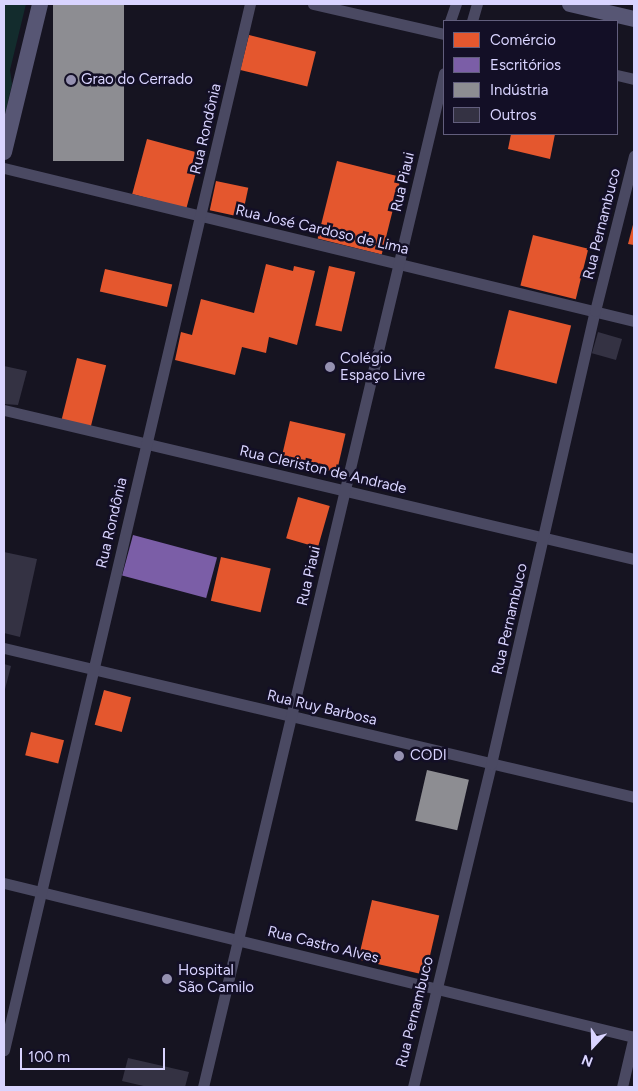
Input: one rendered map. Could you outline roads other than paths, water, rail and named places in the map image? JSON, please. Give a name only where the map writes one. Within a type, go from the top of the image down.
[{"type":"main road","points":[[27,57],[23,50],[22,42],[31,4]]},
{"type":"main road","points":[[4,152],[40,4]]},
{"type":"main road","points":[[570,4],[634,19]]},
{"type":"street","name":"Rua Rondônia","points":[[4,1050],[250,4]]},
{"type":"street","points":[[313,4],[443,34]]},
{"type":"street","points":[[451,20],[456,4]]},
{"type":"street","points":[[472,20],[477,4]]},
{"type":"street","points":[[425,30],[443,24]]},
{"type":"street","points":[[618,75],[634,79]]},
{"type":"street","name":"Rua Piaui","points":[[203,1087],[443,77]]},
{"type":"street","name":"Rua Pernambuco","points":[[413,1087],[634,156]]},
{"type":"street","name":"Rua José Cardoso de Lima","points":[[4,168],[201,218],[634,320]]},
{"type":"street","name":"Rua Cleriston de Andrade","points":[[4,410],[634,559]]},
{"type":"street","name":"Rua Ruy Barbosa","points":[[4,648],[634,797]]},
{"type":"street","name":"Rua Castro Alves","points":[[4,884],[634,1036]]},
{"type":"street","points":[[622,1087],[634,1036]]},
{"type":"place","name":"Grao do Cerrado","points":[[71,80]]},
{"type":"place","name":"Colégio Espaço Livre","points":[[330,367]]},
{"type":"place","name":"CODI","points":[[399,756]]},
{"type":"place","name":"Hospital São Camilo","points":[[167,979]]}]
